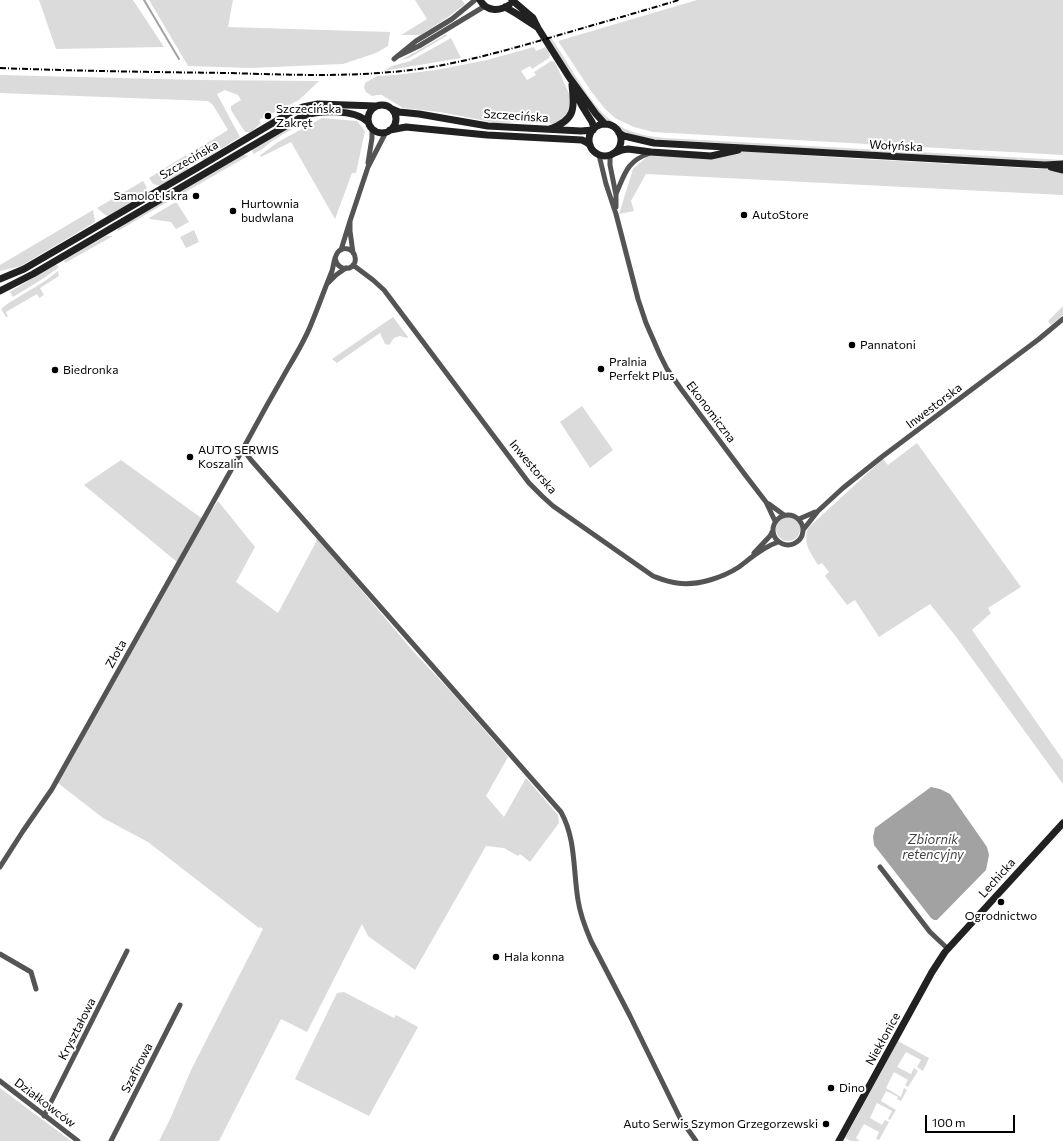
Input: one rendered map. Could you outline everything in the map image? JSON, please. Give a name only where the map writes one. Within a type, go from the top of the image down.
[{"type":"main road","points":[[480,0],[485,6],[495,10],[505,8],[512,0],[533,18],[569,77],[605,124]]},
{"type":"main road","points":[[505,8],[538,28]]},
{"type":"main road","points":[[569,77],[582,106],[592,122],[593,129],[589,138],[593,151],[604,156],[611,155],[616,151],[619,146],[620,138],[619,133],[612,126],[605,124],[599,125],[593,129]]},
{"type":"main road","points":[[547,130],[565,122],[572,113],[574,101],[572,85]]},
{"type":"main road","name":"Szczecińska","points":[[0,279],[24,269],[293,111],[318,104],[376,106]]},
{"type":"main road","points":[[376,106],[386,106],[392,109],[395,115],[395,121],[388,131],[378,132],[370,125],[368,119],[369,113],[376,106]]},
{"type":"main road","name":"Szczecińska","points":[[392,109],[399,112],[488,126],[581,131],[593,129]]},
{"type":"main road","name":"Szczecińska","points":[[0,291],[33,274],[303,116],[322,112],[353,114],[370,125]]},
{"type":"main road","name":"Szczecińska","points":[[388,131],[402,127],[416,127],[488,135],[582,140],[590,145]]},
{"type":"main road","name":"Wołyńska","points":[[619,133],[624,136],[654,143],[1045,165],[1063,164]]},
{"type":"main road","name":"Wołyńska","points":[[611,155],[628,149],[711,156],[746,148]]},
{"type":"main road","name":"Wołyńska","points":[[1045,165],[1063,170]]},
{"type":"main road","name":"Lechicka","points":[[948,949],[1063,823]]},
{"type":"main road","name":"Niekłonice","points":[[839,1141],[932,972],[948,949]]},
{"type":"street","points":[[475,0],[452,19],[416,41],[396,58],[419,46],[485,6]]},
{"type":"street","points":[[368,167],[372,138],[370,125]]},
{"type":"street","points":[[346,268],[339,266],[335,258],[337,253],[341,250],[368,167],[388,131]]},
{"type":"street","points":[[616,195],[624,173],[634,161],[651,152]]},
{"type":"street","name":"Ekonomiczna","points":[[600,155],[606,184],[616,214],[638,299],[646,323],[660,355],[667,369],[681,389],[766,502],[775,521]]},
{"type":"street","name":"Ekonomiczna","points":[[611,155],[610,166],[616,195],[616,214]]},
{"type":"street","points":[[326,285],[336,275],[353,265],[355,259],[350,231],[350,220]]},
{"type":"street","points":[[341,250],[348,249],[353,252]]},
{"type":"street","name":"Złota","points":[[0,867],[52,789],[307,334],[335,258]]},
{"type":"street","name":"Inwestorska","points":[[353,265],[384,290],[529,483],[553,506],[653,576],[678,584],[715,579],[721,577],[751,557],[778,542]]},
{"type":"street","name":"Inwestorska","points":[[803,530],[818,511],[843,488],[883,456],[1039,340],[1063,319]]},
{"type":"street","points":[[244,447],[251,460],[561,812],[568,827],[572,844],[580,914],[590,941],[630,1016],[680,1118],[696,1141]]},
{"type":"street","name":"Ekonomiczna","points":[[766,502],[784,515]]},
{"type":"street","name":"Inwestorska","points":[[799,519],[818,511]]},
{"type":"street","points":[[784,515],[792,515],[799,519],[803,526],[801,538],[796,543],[787,545],[778,542],[773,536],[772,532],[772,528],[777,518],[784,515]]},
{"type":"street","name":"Inwestorska","points":[[751,557],[772,532]]},
{"type":"street","points":[[880,866],[930,932],[948,949]]},
{"type":"street","name":"Kryształowa","points":[[44,1116],[127,951]]},
{"type":"street","points":[[0,954],[31,972],[36,989]]},
{"type":"street","name":"Szafirowa","points":[[111,1141],[180,1005]]},
{"type":"street","name":"Działkowców","points":[[0,1081],[78,1141]]},
{"type":"shaded area","points":[[39,0],[133,0],[164,47],[56,49]]},
{"type":"shaded area","points":[[149,0],[233,0],[228,27],[390,32],[388,46],[376,53],[343,64],[250,68],[188,66]]},
{"type":"shaded area","points":[[415,0],[462,0],[465,4],[422,34],[401,35],[427,19]]},
{"type":"shaded area","points":[[697,0],[1063,0],[1063,155],[653,132],[634,127],[615,118],[605,109],[591,91],[558,41]]},
{"type":"shaded area","points":[[445,35],[448,35],[409,58],[401,60]]},
{"type":"shaded area","points":[[451,38],[461,58],[383,71],[392,66],[410,61]]},
{"type":"shaded area","points":[[549,39],[552,39],[595,105],[613,122],[635,133],[665,138],[1063,160],[1063,163],[651,139],[634,135],[618,129],[598,112],[571,76]]},
{"type":"shaded area","points":[[534,47],[536,51],[546,47],[550,57],[532,69],[530,66],[521,71],[527,80],[536,75],[534,72],[551,61],[555,62],[570,96],[569,112],[557,124],[517,122],[496,123],[440,112],[403,108],[382,95],[372,96],[366,92],[364,88],[365,83],[377,76],[436,70],[487,60]]},
{"type":"shaded area","points":[[0,75],[200,80],[319,81],[299,100],[259,120],[261,123],[251,132],[245,132],[231,110],[231,106],[241,100],[238,95],[225,90],[217,94],[240,137],[203,160],[198,160],[195,158],[197,156],[194,151],[228,130],[213,105],[208,101],[0,93]]},
{"type":"shaded area","points":[[316,110],[324,110],[253,154],[252,149]]},
{"type":"shaded area","points":[[322,118],[357,121],[365,131],[356,173],[352,173],[335,219],[291,142],[261,157],[260,155],[278,142]]},
{"type":"shaded area","points":[[742,151],[1063,170],[1063,195],[646,174],[631,201],[634,211],[619,214],[633,169],[649,155],[709,158]]},
{"type":"shaded area","points":[[242,154],[248,156],[182,194],[181,192]]},
{"type":"shaded area","points":[[186,155],[190,162],[188,169],[160,186],[153,184],[149,178]]},
{"type":"shaded area","points":[[143,181],[146,188],[144,195],[109,216],[105,215],[97,208]]},
{"type":"shaded area","points":[[170,197],[174,198],[118,231],[117,230],[119,227]]},
{"type":"shaded area","points":[[174,203],[177,203],[189,222],[176,229],[171,222],[149,218]]},
{"type":"shaded area","points":[[93,210],[95,222],[21,266],[0,271],[0,265]]},
{"type":"shaded area","points":[[194,230],[199,242],[186,248],[180,237]]},
{"type":"shaded area","points":[[106,236],[113,236],[65,263],[64,262],[66,258]]},
{"type":"shaded area","points":[[55,264],[59,267],[13,297],[10,292]]},
{"type":"shaded area","points":[[58,271],[59,276],[40,288],[44,295],[39,298],[37,294],[6,312],[8,317],[6,317],[1,309]]},
{"type":"shaded area","points":[[1063,306],[1063,315],[1051,325],[1048,321]]},
{"type":"shaded area","points":[[393,317],[408,337],[407,338],[400,336],[394,338],[389,345],[385,344],[380,333],[337,363],[332,359]]},
{"type":"shaded area","points":[[582,406],[613,450],[590,468],[560,422]]},
{"type":"shaded area","points":[[917,443],[1021,587],[988,608],[991,613],[972,630],[1063,760],[1063,784],[957,638],[930,604],[879,637],[855,600],[847,605],[825,576],[829,572],[822,563],[818,565],[808,548],[806,539],[808,528],[883,459],[888,465]]},
{"type":"shaded area","points":[[121,460],[200,517],[206,519],[218,501],[255,547],[236,582],[278,613],[317,538],[413,651],[508,757],[486,796],[504,817],[526,778],[558,815],[559,823],[530,862],[520,854],[518,856],[504,848],[486,846],[415,970],[368,936],[362,924],[307,1032],[281,1019],[219,1141],[159,1141],[191,1070],[263,929],[260,927],[259,928],[148,842],[103,818],[54,780],[177,562],[84,485]]},
{"type":"shaded area","points":[[788,517],[793,518],[799,524],[799,534],[793,540],[788,541],[783,540],[777,534],[776,529],[777,524],[783,518]]},
{"type":"shaded area","points":[[344,992],[394,1018],[396,1015],[418,1027],[369,1116],[295,1079],[337,993]]},
{"type":"shaded area","points":[[898,1041],[929,1058],[923,1071],[917,1067],[921,1060],[906,1052],[897,1067],[911,1074],[914,1068],[918,1071],[908,1087],[905,1085],[908,1080],[894,1072],[886,1088],[901,1097],[904,1088],[907,1090],[901,1101],[897,1099],[898,1097],[886,1091],[881,1101],[896,1110],[890,1120],[888,1119],[892,1111],[877,1103],[870,1118],[882,1125],[885,1120],[889,1122],[879,1140],[876,1139],[879,1132],[864,1124],[856,1138],[860,1141],[851,1141],[845,1138]]},
{"type":"shaded area","points":[[0,1088],[71,1141],[0,1141]]},
{"type":"water","name":"Zbiornik retencyjny","points":[[931,787],[940,789],[950,794],[987,847],[989,855],[986,870],[937,920],[931,918],[874,845],[873,837],[875,828]]},
{"type":"waterway","points":[[144,0],[179,59]]},
{"type":"railway","points":[[0,68],[305,75],[381,73],[432,67],[491,54],[679,0]]},
{"type":"place","name":"Szczecińska Zakręt","points":[[268,116]]},
{"type":"place","name":"Samolot Iskra","points":[[196,196]]},
{"type":"place","name":"Hurtownia budwlana","points":[[233,211]]},
{"type":"place","name":"AutoStore","points":[[744,215]]},
{"type":"place","name":"Pannatoni","points":[[852,345]]},
{"type":"place","name":"Pralnia Perfekt Plus","points":[[601,369]]},
{"type":"place","name":"Biedronka","points":[[55,370]]},
{"type":"place","name":"AUTO SERWIS Koszalin","points":[[190,457]]},
{"type":"place","name":"Ogrodnictwo","points":[[1001,902]]},
{"type":"place","name":"Hala konna","points":[[496,957]]},
{"type":"place","name":"Dino","points":[[831,1088]]},
{"type":"place","name":"Auto Serwis Szymon Grzegorzewski","points":[[826,1124]]}]
